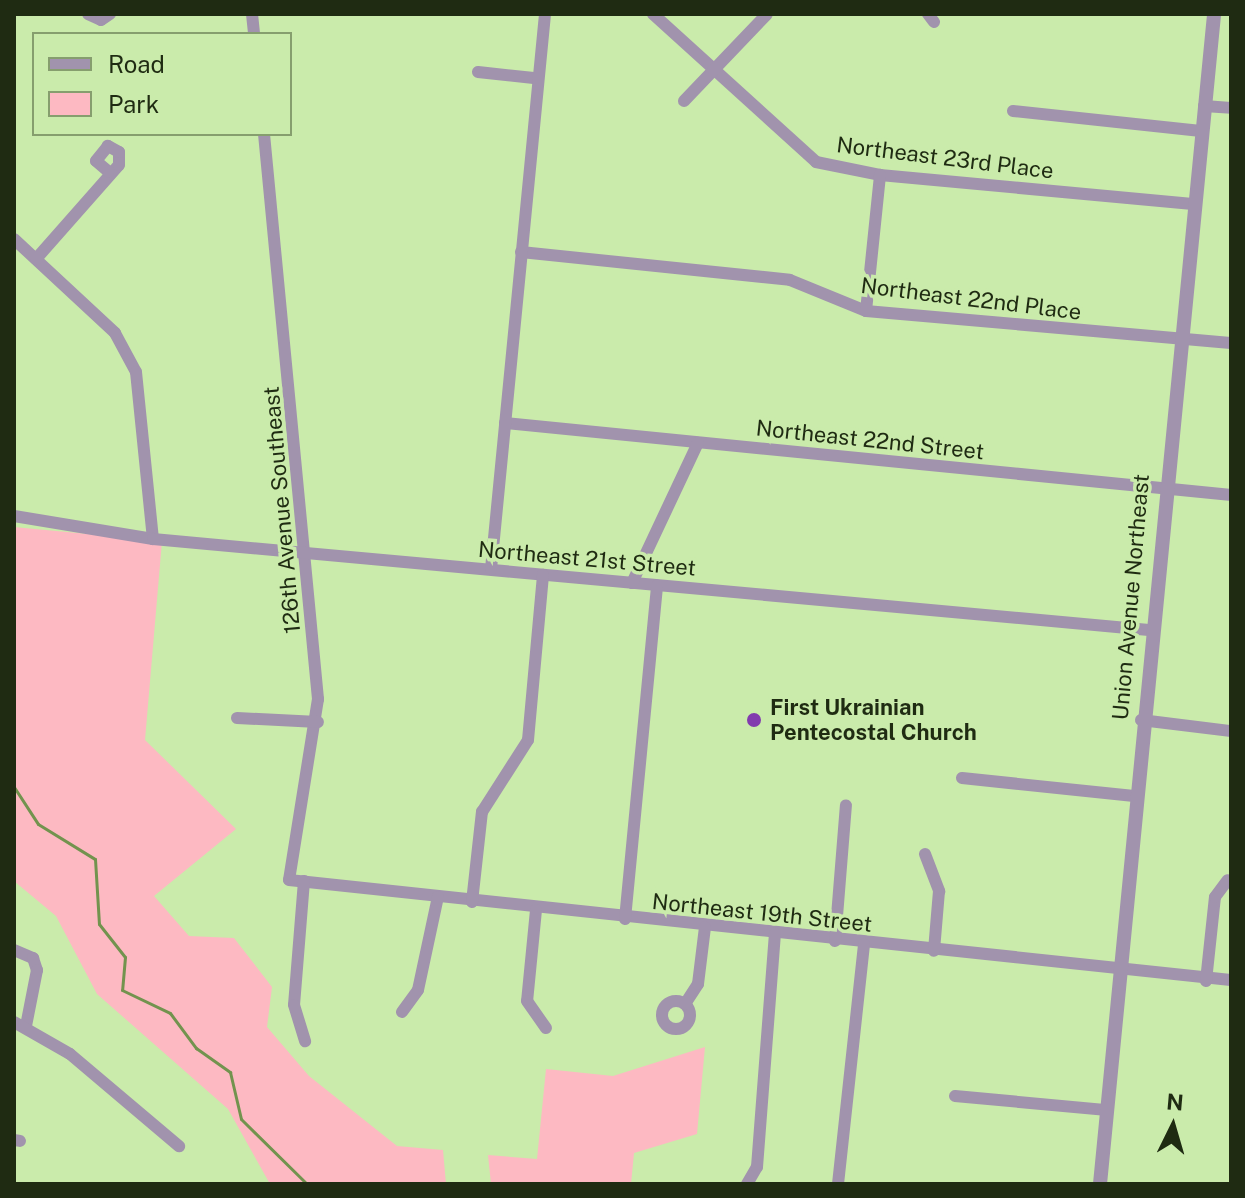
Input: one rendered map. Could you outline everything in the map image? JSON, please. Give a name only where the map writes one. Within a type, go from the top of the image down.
[{"type":"street","points":[[88,14],[101,20],[110,14]]},
{"type":"street","points":[[491,569],[534,78],[545,14]]},
{"type":"street","name":"Northeast 23rd Place","points":[[653,14],[798,151],[843,171],[1193,204]]},
{"type":"street","points":[[684,101],[767,14]]},
{"type":"street","name":"Union Avenue Northeast","points":[[1100,1184],[1149,630],[1214,14]]},
{"type":"street","points":[[478,72],[534,78]]},
{"type":"street","points":[[1204,106],[1231,108]]},
{"type":"street","points":[[1013,111],[1201,131]]},
{"type":"street","name":"126th Avenue Southeast","points":[[264,136],[307,553],[318,722],[298,793],[289,880]]},
{"type":"street","points":[[36,259],[108,171]]},
{"type":"street","points":[[866,311],[880,175]]},
{"type":"street","points":[[14,239],[115,333],[136,372],[153,539]]},
{"type":"street","name":"Northeast 22nd Place","points":[[521,252],[790,280],[866,311],[1231,343]]},
{"type":"street","name":"Northeast 22nd Street","points":[[505,423],[1231,495]]},
{"type":"street","points":[[632,583],[698,443]]},
{"type":"street","name":"Northeast 21st Street","points":[[18,518],[153,539],[1149,630]]},
{"type":"street","points":[[472,902],[482,812],[524,752],[530,728],[543,575]]},
{"type":"street","points":[[625,919],[657,586]]},
{"type":"street","points":[[237,718],[318,722]]},
{"type":"street","points":[[1141,720],[1231,731]]},
{"type":"street","points":[[962,778],[1134,796]]},
{"type":"street","points":[[835,941],[846,805]]},
{"type":"street","points":[[925,854],[939,891],[934,951]]},
{"type":"street","name":"Northeast 19th Street","points":[[289,880],[536,910],[1206,981],[1231,980]]},
{"type":"street","points":[[1206,981],[1215,897],[1228,880]]},
{"type":"street","points":[[304,881],[294,1005],[305,1041]]},
{"type":"street","points":[[402,1012],[418,990],[438,897]]},
{"type":"street","points":[[536,910],[527,1001],[546,1028]]},
{"type":"street","points":[[685,1004],[698,984],[705,927]]},
{"type":"street","points":[[747,1184],[757,1167],[775,934]]},
{"type":"street","points":[[846,1184],[838,1184],[864,944]]},
{"type":"street","points":[[14,950],[33,958],[37,970],[20,1024],[179,1146]]},
{"type":"street","points":[[955,1096],[1107,1110]]},
{"type":"green space","points":[[14,527],[162,541],[145,740],[236,829],[154,896],[189,936],[234,938],[272,987],[267,1027],[309,1076],[397,1146],[443,1150],[446,1184],[270,1184],[228,1109],[97,994],[56,916],[14,881]]},
{"type":"green space","points":[[705,1047],[697,1134],[634,1153],[631,1184],[491,1184],[488,1155],[537,1159],[546,1069],[613,1076]]},
{"type":"waterway","points":[[14,787],[38,824],[95,859],[99,924],[125,957],[122,990],[170,1013],[196,1048],[230,1072],[241,1119],[307,1184]]},
{"type":"place","name":"First Ukrainian Pentecostal Church","points":[[754,720]]}]
